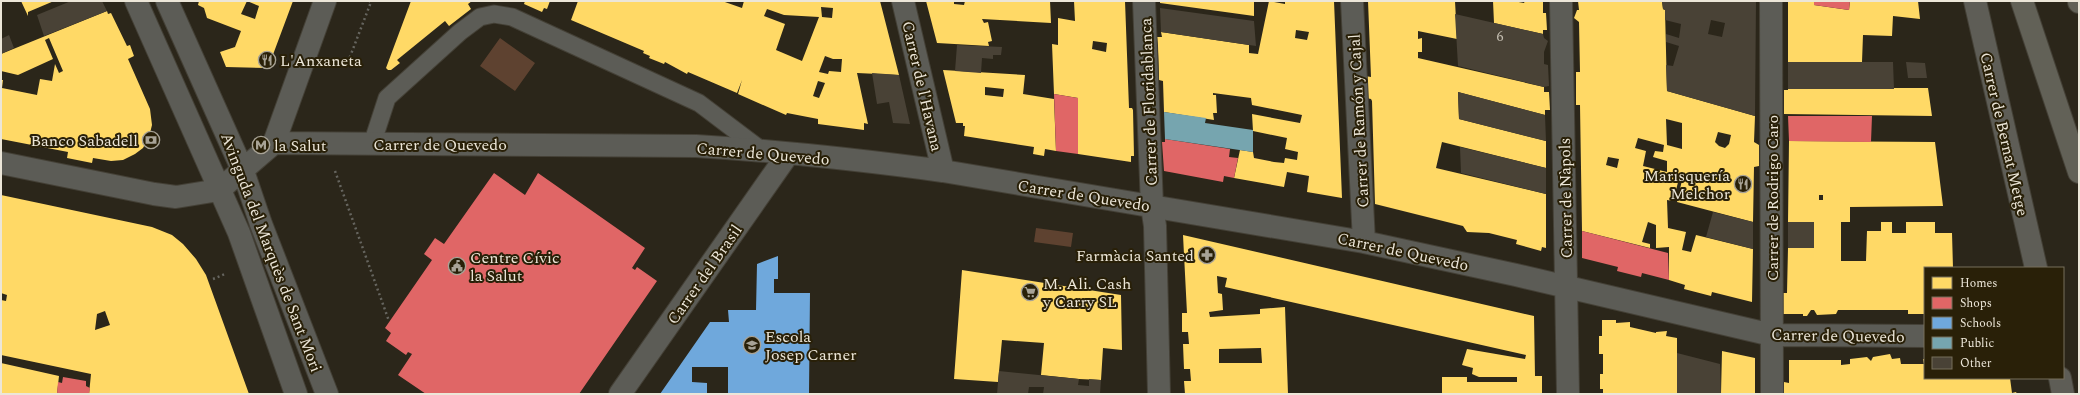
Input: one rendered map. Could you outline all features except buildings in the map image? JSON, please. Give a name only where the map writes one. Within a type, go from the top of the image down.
[{"type":"highway","points":[[2022,1],[2079,172]]},
{"type":"street","name":"Avinguda del Marquès de Sant Mori","points":[[136,1],[239,233],[296,394]]},
{"type":"street","name":"Avinguda del Marquès de Sant Mori","points":[[167,1],[243,171],[261,224],[327,394]]},
{"type":"street","points":[[1,163],[154,194],[176,197],[219,190],[274,143],[325,1]]},
{"type":"street","name":"Carrer de l'Havana","points":[[904,1],[943,171]]},
{"type":"street","name":"Carrer de Floridablanca","points":[[1144,1],[1152,206],[1155,226],[1159,394]]},
{"type":"street","name":"Carrer de Ramón y Cajal","points":[[1352,1],[1364,242]]},
{"type":"street","name":"Carrer de Nàpols","points":[[1562,1],[1568,394]]},
{"type":"street","name":"Carrer de Rodrigo Caro","points":[[1771,1],[1772,394]]},
{"type":"street","name":"Carrer de Bernat Metge","points":[[1974,1],[2036,267]]},
{"type":"street","name":"Carrer de Quevedo","points":[[274,143],[696,146],[761,150],[890,164],[943,171],[1364,242],[1772,335],[1924,336]]},
{"type":"street","name":"Carrer del Brasil","points":[[620,394],[788,154]]},
{"type":"street","points":[[2060,379],[2063,394]]},
{"type":"lane","points":[[372,144],[387,98],[460,32],[480,18],[494,14],[512,17],[699,102],[761,150]]},
{"type":"path","points":[[348,62],[371,2],[369,1]]},
{"type":"path","points":[[334,166],[389,322]]},
{"type":"path","points":[[213,279],[226,273]]},
{"type":"shaded area","points":[[500,38],[535,63],[515,91],[480,66]]},
{"type":"shaded area","points":[[1036,228],[1073,233],[1071,247],[1034,242]]},
{"type":"place","name":"L'Anxaneta","points":[[267,60]]},
{"type":"place","name":"Banco Sabadell","points":[[151,140]]},
{"type":"place","name":"la Salut","points":[[261,145]]},
{"type":"place","name":"Marisquería Melchor","points":[[1743,184]]},
{"type":"place","name":"Farmàcia Santed","points":[[1207,255]]},
{"type":"place","name":"Centre Cívic la Salut","points":[[457,266]]},
{"type":"place","name":"M. Ali. Cash y Carry SL","points":[[1030,292]]},
{"type":"place","name":"Escola Josep Carner","points":[[752,345]]}]
